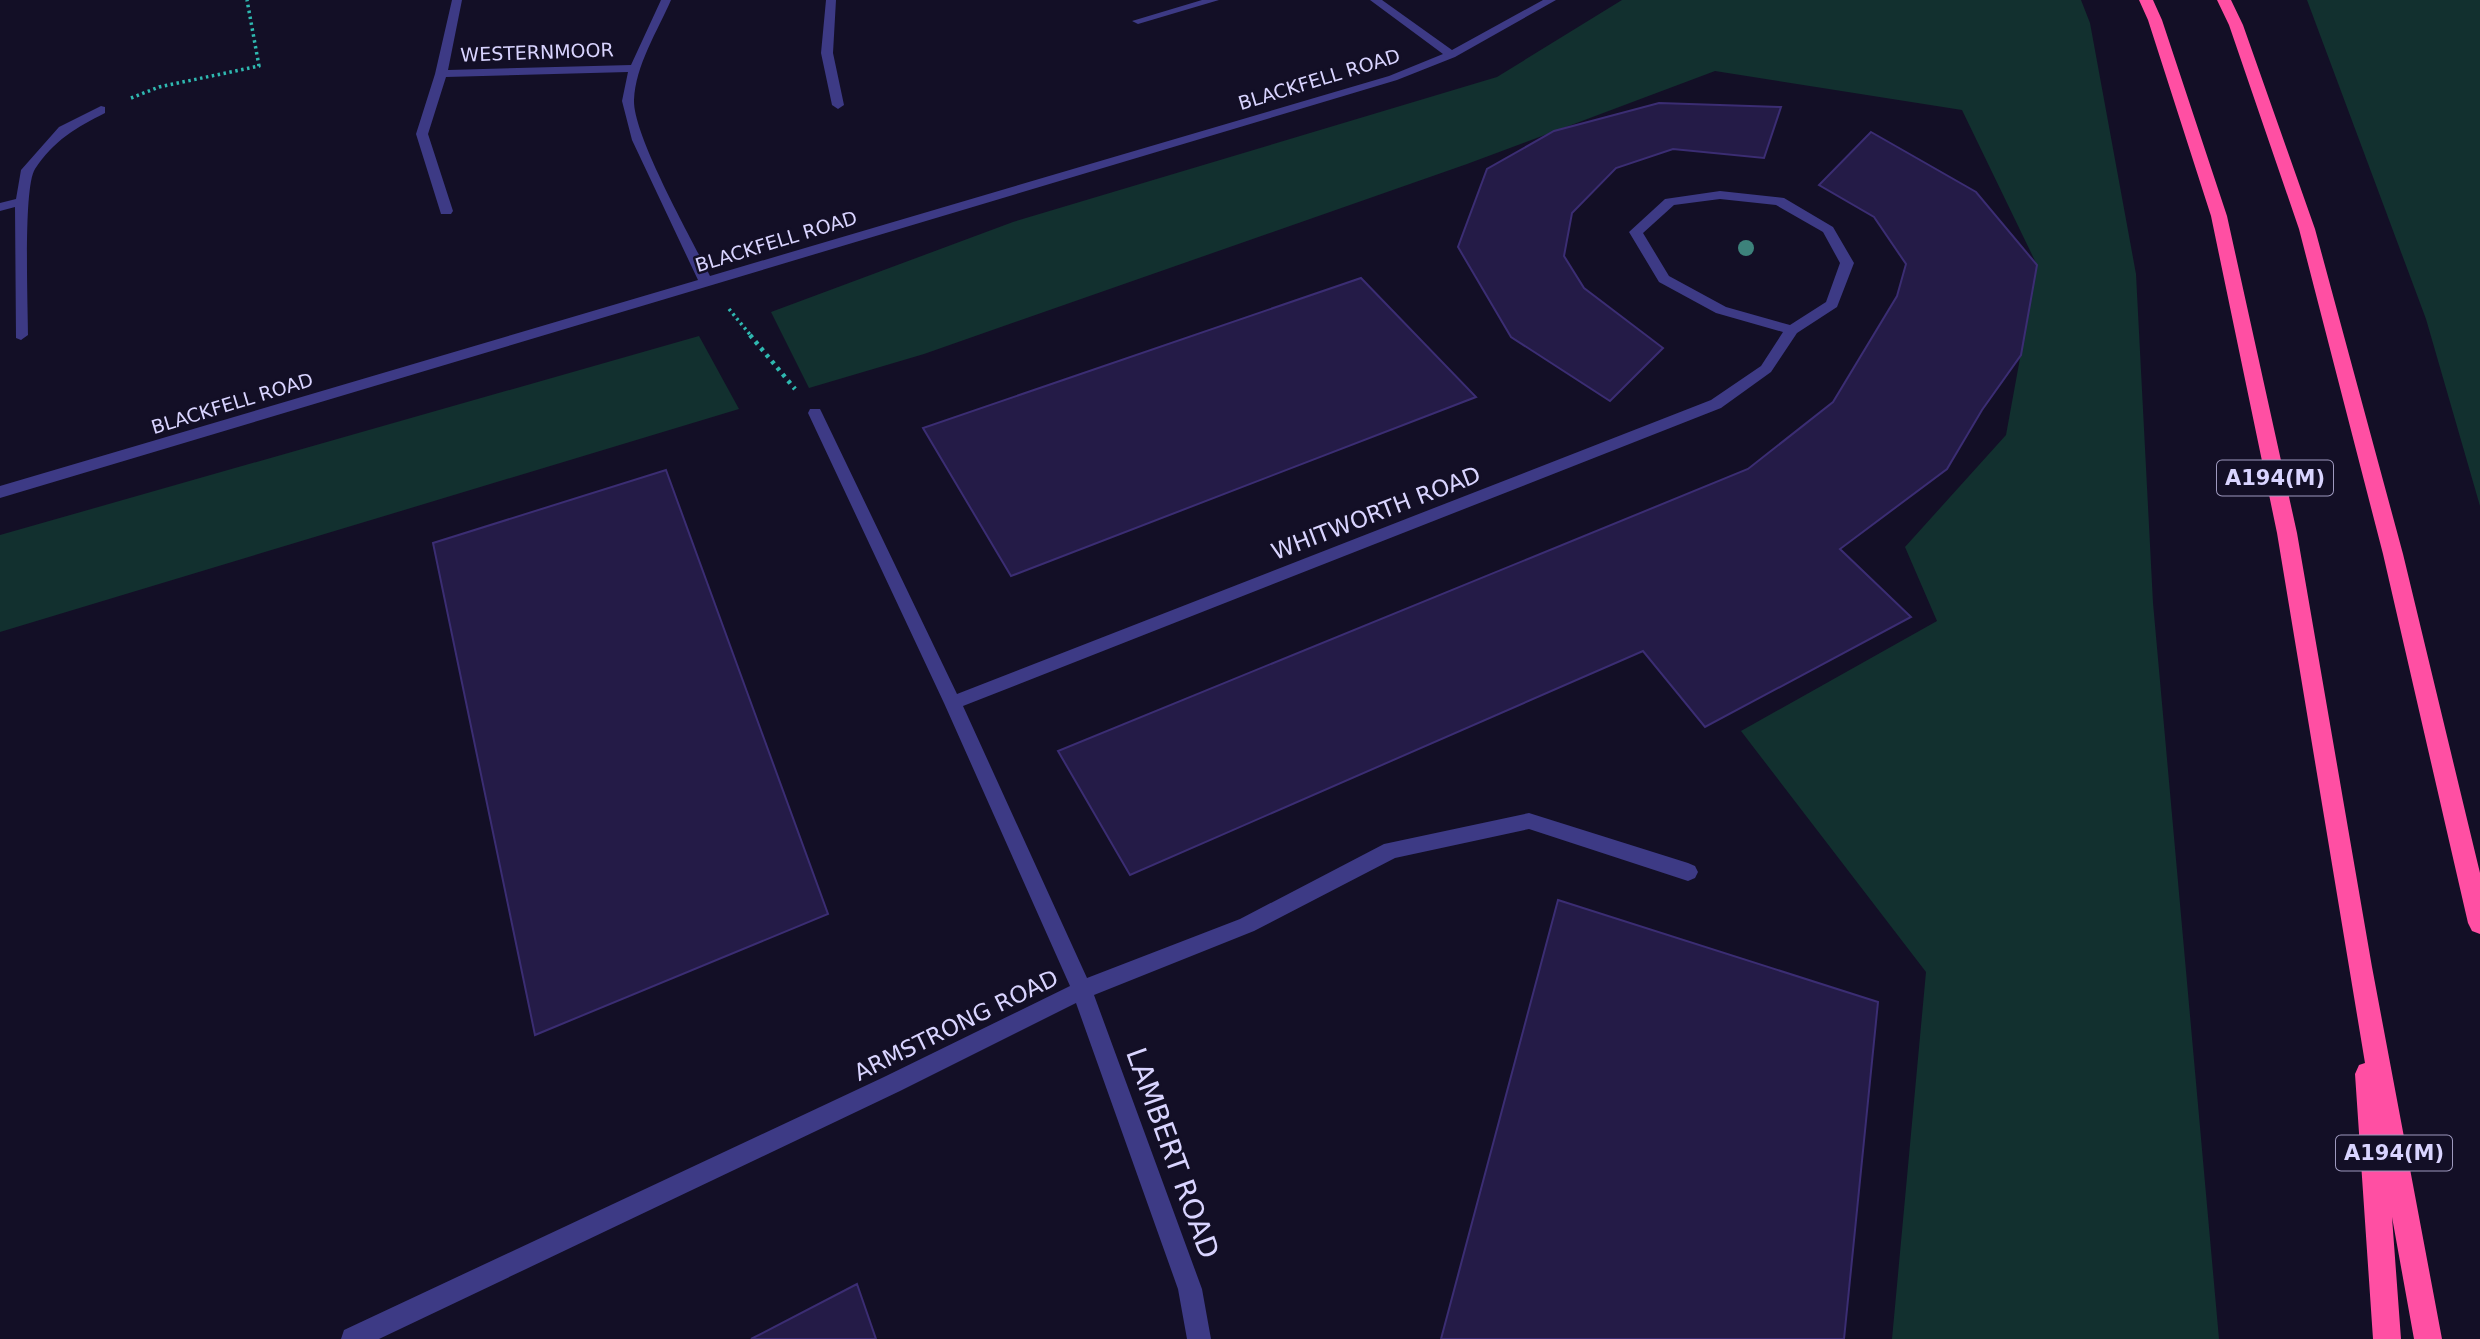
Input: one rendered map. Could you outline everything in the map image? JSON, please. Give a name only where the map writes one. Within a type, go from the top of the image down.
[{"type":"highway","name":"A194(M)","points":[[2146,0],[2155,20],[2222,229],[2287,533],[2360,967],[2428,1339]]},
{"type":"highway","name":"A194(M)","points":[[2224,0],[2236,25],[2306,229],[2393,554],[2480,923]]},
{"type":"highway","name":"A194(M)","points":[[2360,967],[2387,1339]]},
{"type":"street","name":"WESTERNMOOR","points":[[446,211],[422,134],[442,74],[457,0]]},
{"type":"street","name":"WESTERNMOOR","points":[[666,0],[635,68],[628,101],[638,141],[706,282]]},
{"type":"street","points":[[831,0],[825,35],[827,69],[838,106]]},
{"type":"street","points":[[1139,21],[1214,0]]},
{"type":"street","points":[[1375,0],[1451,55]]},
{"type":"street","name":"BLACKFELL ROAD","points":[[0,492],[1393,78],[1451,55],[1551,0]]},
{"type":"street","name":"WESTERNMOOR","points":[[442,74],[635,68]]},
{"type":"street","points":[[21,335],[22,202],[27,170],[63,130],[102,110]]},
{"type":"street","name":"WHITWORTH ROAD","points":[[953,703],[1716,404],[1766,369],[1792,330],[1832,304],[1847,263],[1828,230],[1779,201],[1720,195],[1670,202],[1636,232],[1664,279],[1721,310],[1792,330]]},
{"type":"street","points":[[0,207],[22,202]]},
{"type":"street","name":"ARMSTRONG ROAD","points":[[353,1339],[892,1084],[1082,990],[953,703],[815,412]]},
{"type":"street","points":[[1082,990],[1247,925],[1391,850],[1529,821],[1688,872]]},
{"type":"street","name":"LAMBERT ROAD","points":[[1082,990],[1190,1289],[1199,1339]]},
{"type":"path","points":[[102,110],[159,87],[259,66],[247,0]]},
{"type":"path","points":[[706,282],[815,412]]},
{"type":"green space","points":[[1622,0],[2081,0],[2090,23],[2136,274],[2153,603],[2219,1339],[1892,1339],[1926,972],[1741,731],[1937,621],[1905,547],[2006,435],[2037,265],[1962,110],[1715,71],[1467,164],[924,354],[809,388],[771,312],[1013,222],[1497,77]]},
{"type":"green space","points":[[2307,0],[2480,0],[2480,506],[2426,319]]},
{"type":"green space","points":[[699,336],[739,409],[0,632],[0,535]]},
{"type":"building","points":[[1659,103],[1781,107],[1764,158],[1673,149],[1616,168],[1572,213],[1564,256],[1584,288],[1663,348],[1610,401],[1511,337],[1458,247],[1487,169],[1554,131]]},
{"type":"building","points":[[1871,132],[1976,192],[2037,265],[2021,355],[1982,410],[1947,469],[1840,549],[1911,617],[1705,727],[1643,651],[1130,875],[1058,751],[1748,469],[1833,402],[1897,296],[1906,264],[1874,217],[1819,185]]},
{"type":"building","points":[[1361,278],[1476,397],[1011,576],[923,428]]},
{"type":"building","points":[[666,470],[828,914],[535,1035],[433,543]]},
{"type":"building","points":[[1558,900],[1878,1002],[1844,1339],[1441,1339]]},
{"type":"building","points":[[857,1284],[876,1339],[751,1339]]}]
